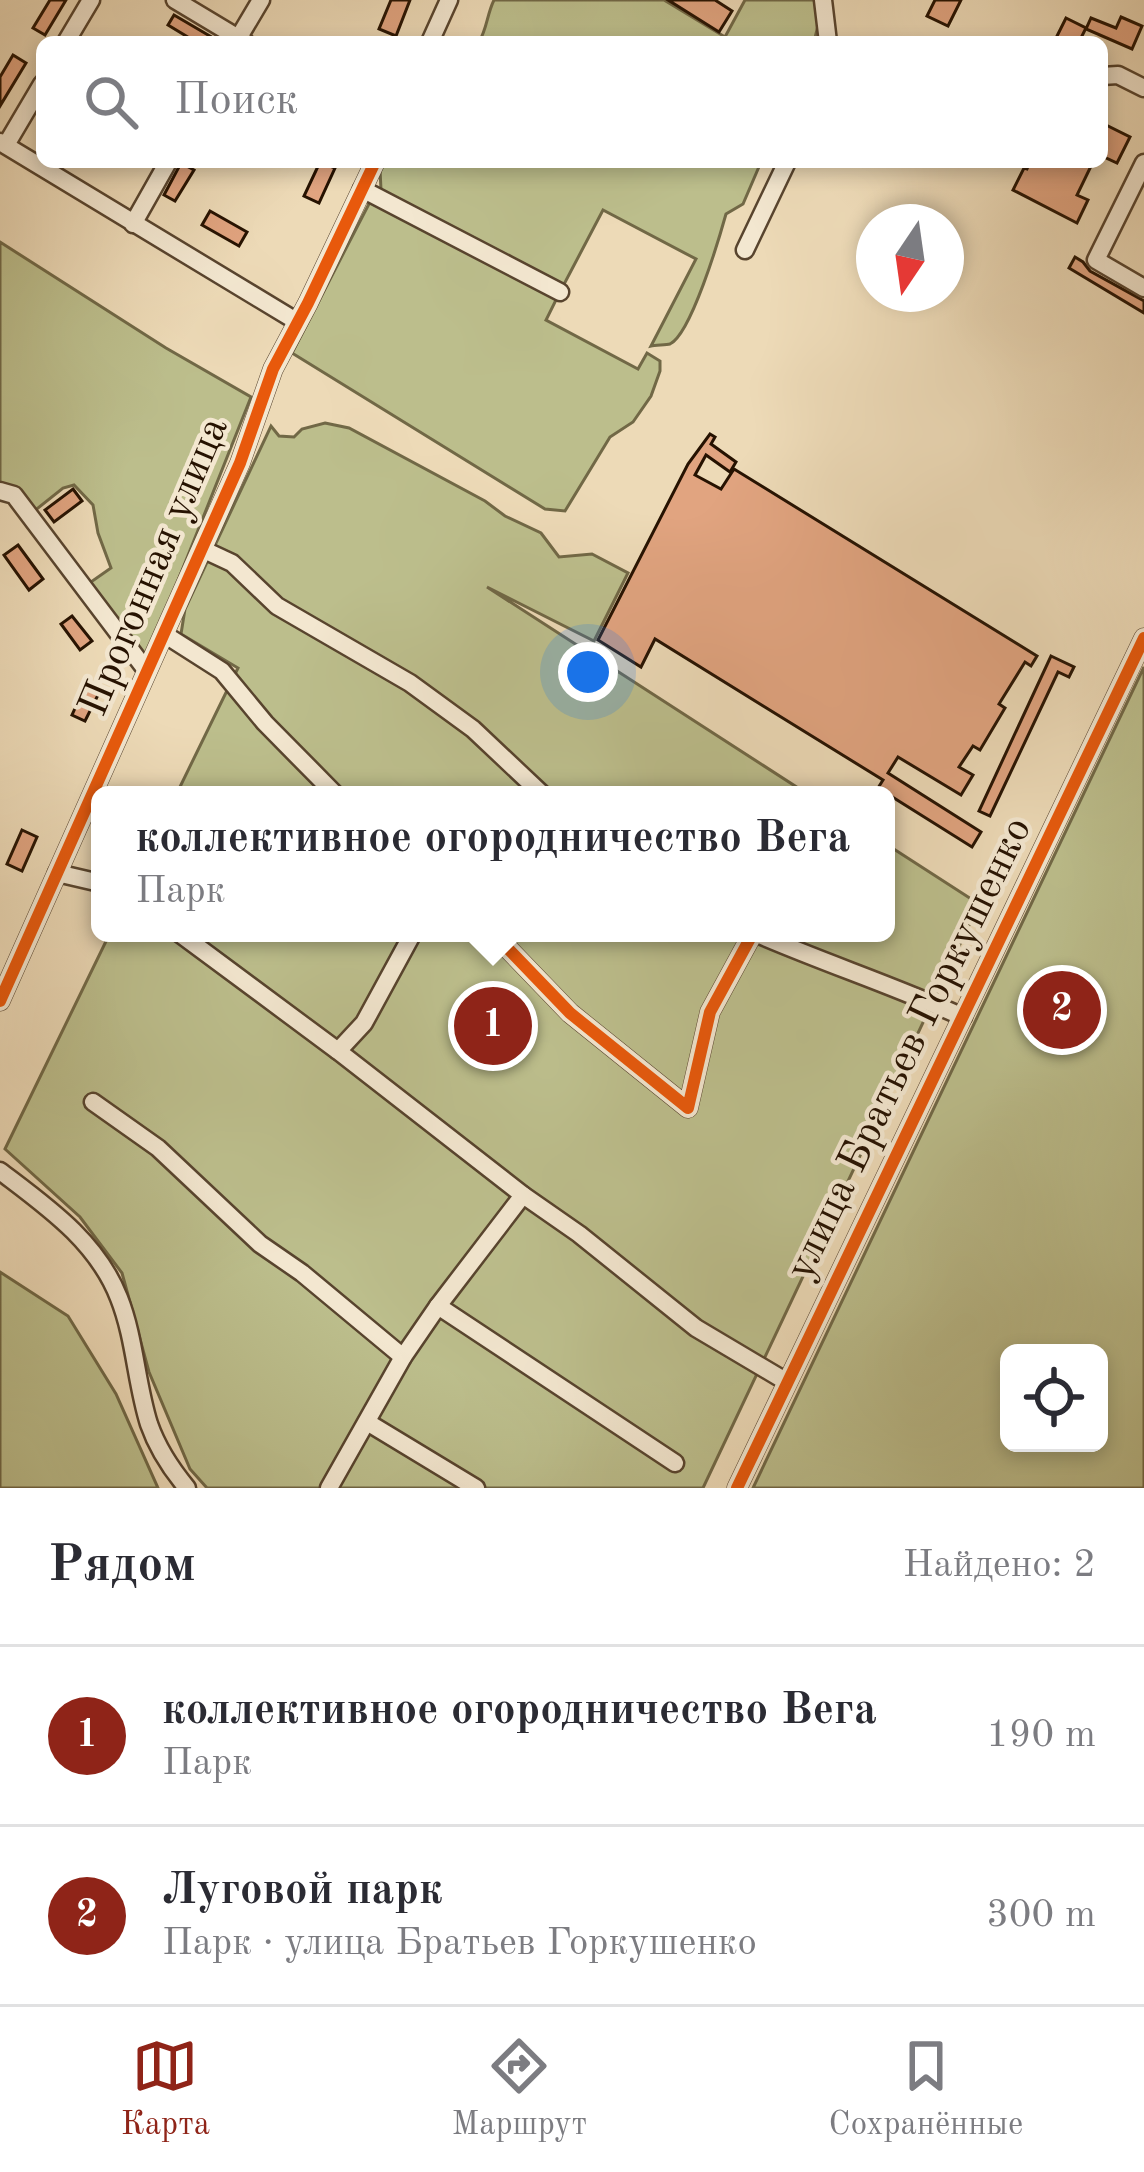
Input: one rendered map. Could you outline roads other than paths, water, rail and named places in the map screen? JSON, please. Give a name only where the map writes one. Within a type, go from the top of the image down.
[{"type":"street","points":[[70,36],[91,0]]},
{"type":"street","points":[[175,0],[234,36]]},
{"type":"street","points":[[242,36],[261,0]]},
{"type":"street","points":[[433,36],[449,0]]},
{"type":"street","points":[[823,0],[826,36]]},
{"type":"street","points":[[1108,76],[1118,75],[1144,88]]},
{"type":"street","points":[[36,92],[3,143],[36,164]]},
{"type":"street","points":[[1144,163],[1096,260],[1144,288]]},
{"type":"street","points":[[43,168],[296,321]]},
{"type":"street","points":[[133,224],[165,168]]},
{"type":"street","name":"Прогонная улица","points":[[95,786],[240,463],[273,369],[372,168]]},
{"type":"street","points":[[745,250],[785,168]]},
{"type":"street","points":[[362,190],[560,292]]},
{"type":"street","points":[[0,491],[14,495],[146,670]]},
{"type":"street","points":[[202,548],[232,563],[278,606],[410,683],[473,729],[527,786]]},
{"type":"street","points":[[164,634],[222,671],[327,786]]},
{"type":"street","name":"улица Братьев Горкушенко","points":[[736,1488],[1144,638]]},
{"type":"street","name":"Прогонная улица","points":[[0,1001],[91,795]]},
{"type":"street","points":[[57,873],[91,881]]},
{"type":"street","points":[[191,942],[580,1234],[696,1328],[787,1382]]},
{"type":"street","points":[[338,1052],[364,1023],[407,942]]},
{"type":"street","points":[[502,942],[569,1013],[688,1108],[710,1012],[749,942]]},
{"type":"street","points":[[775,942],[963,1017]]},
{"type":"street","points":[[93,1102],[158,1148],[260,1244],[404,1358]]},
{"type":"street","points":[[0,1171],[75,1231],[99,1260],[119,1297],[150,1426],[187,1488]]},
{"type":"street","points":[[329,1488],[438,1306],[523,1195]]},
{"type":"street","points":[[438,1306],[675,1463]]},
{"type":"street","points":[[367,1422],[476,1488]]},
{"type":"place","name":"Луговой парк","points":[[1062,1010]]},
{"type":"place","name":"коллективное огородничество Вега","points":[[493,1026]]}]
